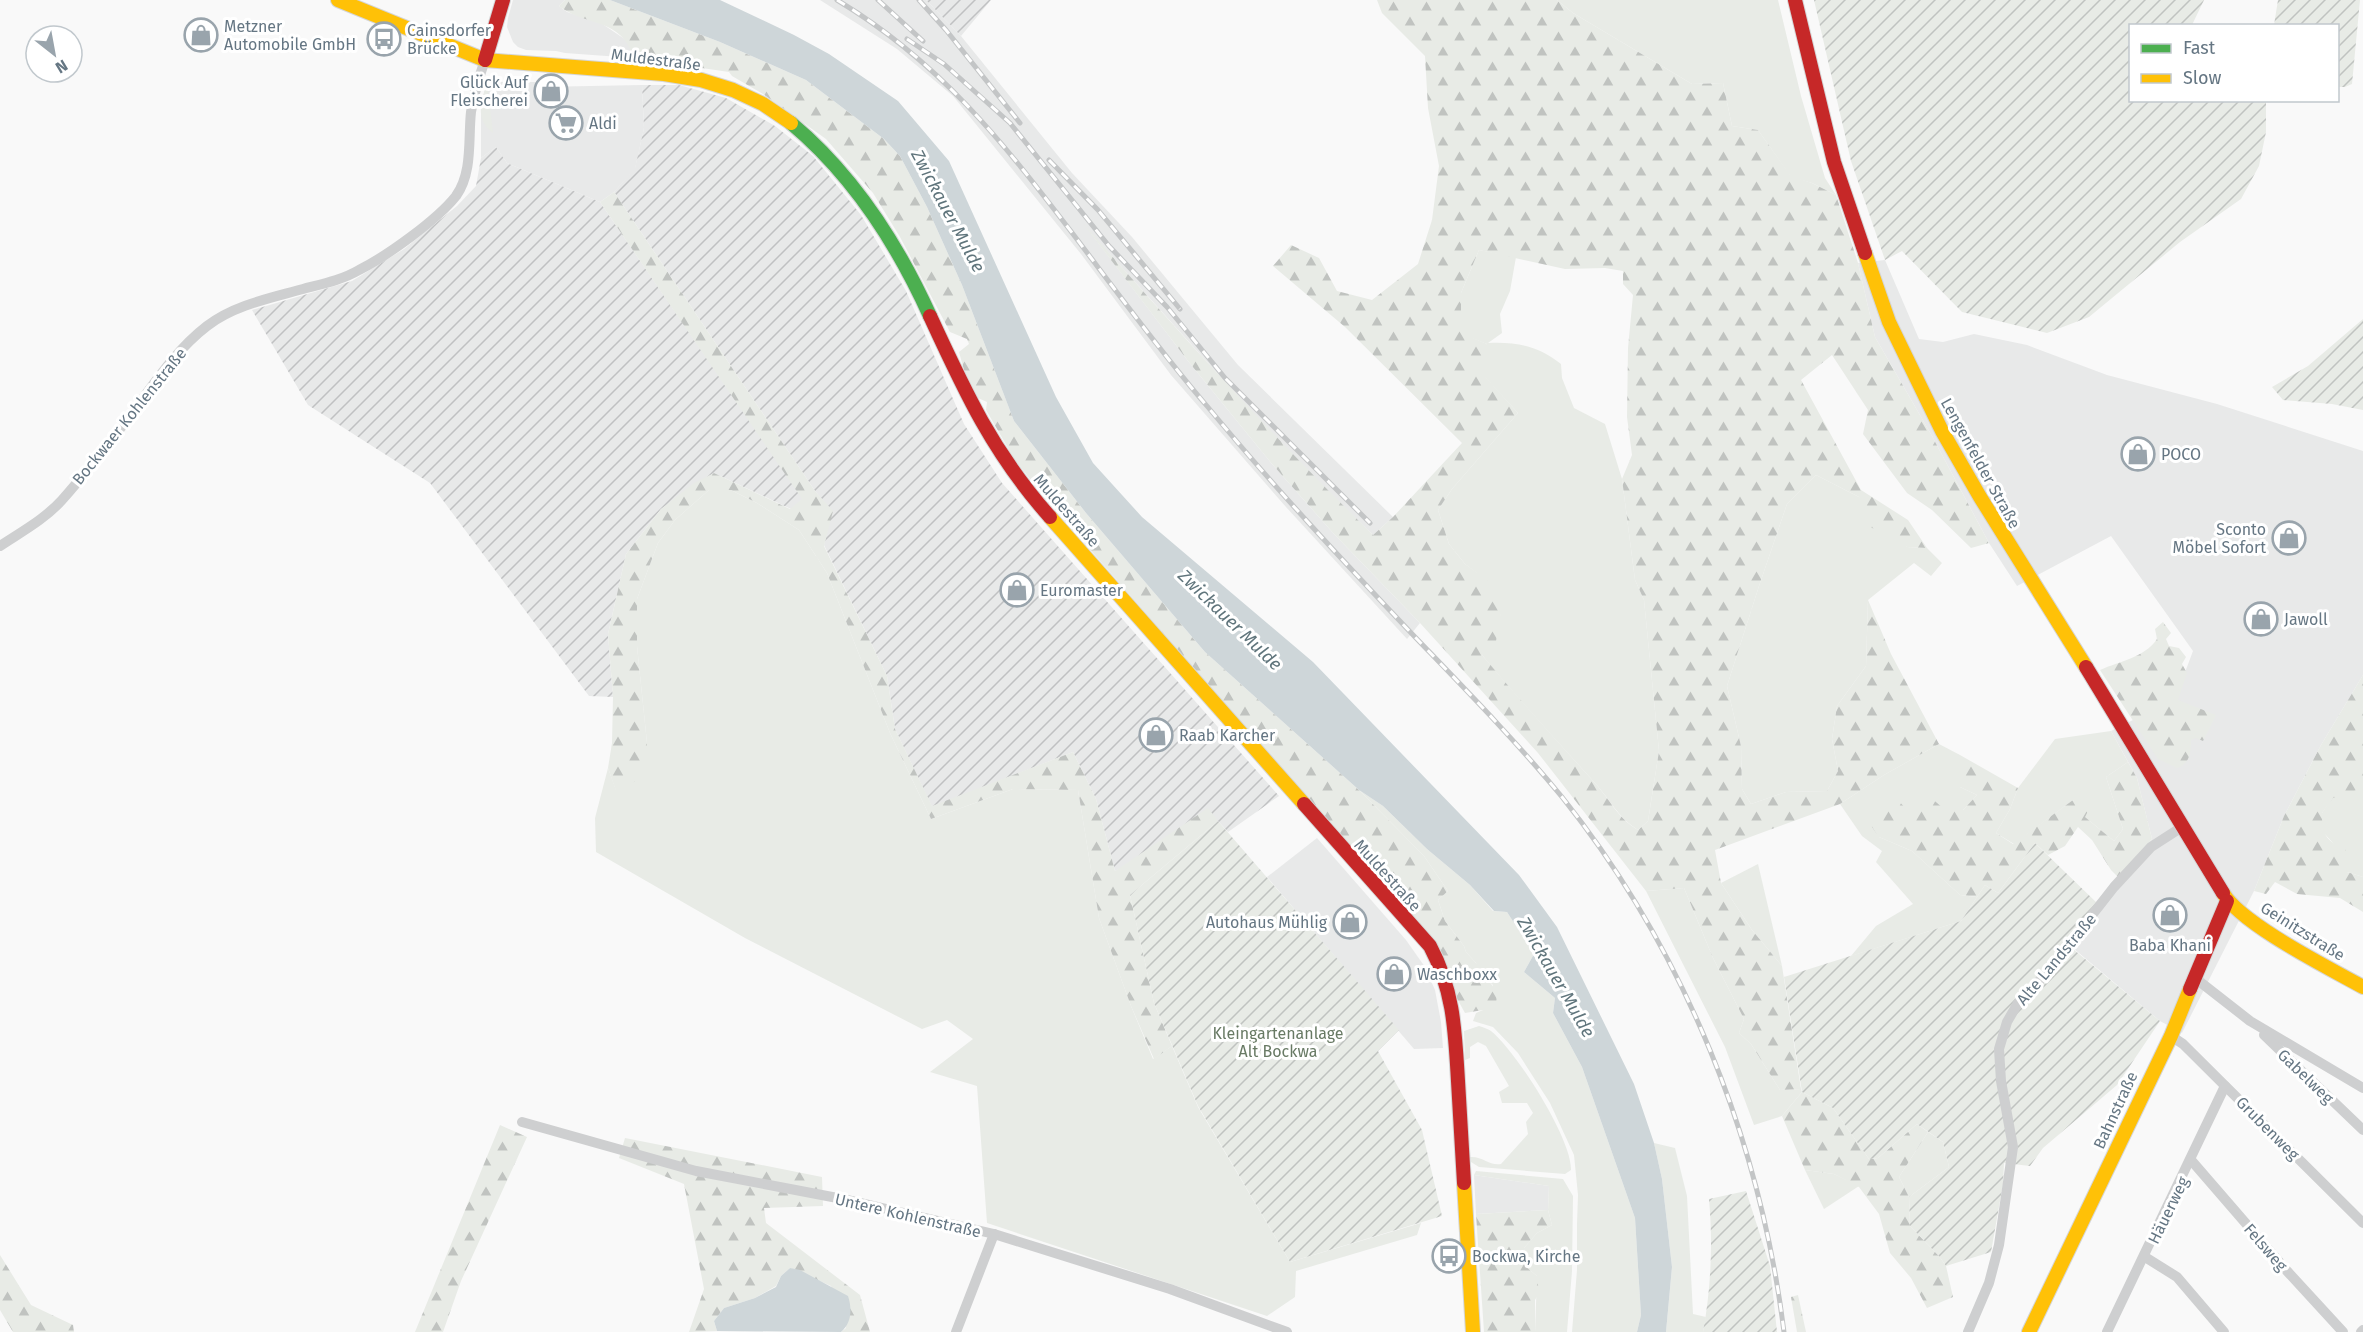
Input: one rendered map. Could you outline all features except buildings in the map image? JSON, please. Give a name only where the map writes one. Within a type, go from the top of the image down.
[{"type":"main road","name":"Muldestraße","points":[[338,0],[485,60],[686,76],[719,85],[762,104],[788,119],[819,145],[843,173],[862,198],[917,287],[971,406],[1007,464],[1037,503],[1430,946],[1442,968],[1452,999],[1454,1020],[1473,1332]]},
{"type":"main road","points":[[485,60],[503,0]]},
{"type":"main road","name":"Lengenfelder Straße","points":[[1795,0],[1834,162],[1889,322],[1942,431],[1980,497],[2132,740],[2228,901]]},
{"type":"main road","name":"Geinitzstraße","points":[[2228,901],[2263,929],[2363,987]]},
{"type":"main road","name":"Bahnstraße","points":[[2029,1332],[2171,1036],[2228,901]]},
{"type":"street","name":"Bockwaer Kohlenstraße","points":[[0,546],[37,522],[61,501],[122,427],[161,374],[188,342],[208,325],[256,302],[339,279],[359,271],[405,239],[446,206],[462,184],[467,166],[471,113],[477,82],[485,60]]},
{"type":"street","name":"Alte Landstraße","points":[[1968,1332],[1989,1283],[1999,1245],[2013,1147],[2000,1071],[1999,1049],[2007,1022],[2018,1003],[2045,975],[2114,887],[2151,847],[2182,827]]},
{"type":"street","name":"Gabelweg","points":[[2196,978],[2250,1021],[2363,1130]]},
{"type":"street","name":"Gabelweg","points":[[2250,1021],[2363,1088]]},
{"type":"street","name":"Grubenweg","points":[[2171,1036],[2183,1044],[2363,1223]]},
{"type":"street","name":"Häuerweg","points":[[2108,1332],[2225,1086]]},
{"type":"street","name":"Untere Kohlenstraße","points":[[522,1122],[696,1171],[848,1200],[994,1234],[1170,1289],[1287,1332]]},
{"type":"street","name":"Felsweg","points":[[2191,1160],[2286,1271],[2343,1332]]},
{"type":"street","points":[[956,1332],[994,1234]]},
{"type":"street","points":[[2145,1257],[2177,1277],[2224,1332]]},
{"type":"shaded area","points":[[513,0],[565,0],[559,6],[567,12],[601,23],[629,42],[634,58],[526,50],[518,47],[513,42],[507,27]]},
{"type":"shaded area","points":[[820,0],[926,0],[961,36],[1072,173],[1132,237],[1238,365],[1393,517],[1373,535],[1298,463],[1090,232],[1188,361],[1272,464],[1334,534],[1420,623],[1407,639],[1286,507],[1171,375],[1081,254],[953,96],[897,49]]},
{"type":"shaded area","points":[[926,0],[991,0],[961,36]]},
{"type":"shaded area","points":[[496,82],[537,82],[539,87],[642,85],[644,128],[635,169],[614,192],[600,202],[507,163],[496,147],[481,158],[481,105],[486,85]]},
{"type":"shaded area","points":[[642,85],[679,85],[726,98],[775,126],[813,156],[861,215],[906,291],[964,424],[1002,483],[1279,796],[1228,832],[1218,821],[1115,871],[1096,799],[1073,752],[932,807],[895,729],[887,676],[824,545],[832,511],[815,491],[614,192],[635,168],[644,128]]},
{"type":"shaded area","points":[[496,147],[507,163],[600,202],[803,499],[791,509],[714,473],[661,509],[626,554],[608,634],[613,697],[589,696],[430,483],[308,405],[252,310],[352,281],[404,249],[457,206],[476,186],[481,158]]},
{"type":"shaded area","points":[[1885,260],[1919,339],[1943,342],[1974,334],[2027,345],[2107,375],[2217,404],[2363,451],[2363,675],[2321,745],[2284,816],[2254,891],[2182,1033],[2160,1021],[2067,943],[2097,903],[2152,839],[2137,778],[2111,731],[2175,699],[2193,651],[2111,536],[2017,586],[1989,543],[1932,436],[1875,337],[1858,263]]},
{"type":"shaded area","points":[[1317,838],[1406,940],[1425,967],[1435,990],[1443,1048],[1414,1049],[1267,877]]},
{"type":"shaded area","points":[[1474,1175],[1549,1186],[1548,1210],[1476,1214]]},
{"type":"green space","points":[[565,0],[610,0],[720,42],[806,80],[884,139],[900,156],[927,207],[962,285],[1014,421],[1086,513],[1205,652],[1359,790],[1424,856],[1448,891],[1438,900],[1445,921],[1466,952],[1476,963],[1487,970],[1485,978],[1496,992],[1494,1010],[1465,1013],[1455,995],[1435,944],[1045,498],[1015,460],[986,410],[987,402],[978,398],[964,370],[959,352],[969,344],[967,339],[950,332],[900,237],[873,193],[826,139],[729,72],[634,58],[628,45],[612,29],[569,13],[559,6]]},
{"type":"green space","points":[[1377,0],[1557,0],[1573,13],[1692,84],[1723,83],[1732,126],[1758,130],[1791,176],[1836,195],[1858,263],[1875,337],[1932,436],[1989,543],[1971,548],[1932,510],[1907,493],[1863,434],[1868,410],[1832,355],[1801,380],[1861,490],[1908,520],[1927,548],[1907,547],[1865,524],[1859,497],[1816,475],[1787,504],[1727,686],[1741,746],[1742,789],[1751,804],[1786,792],[1827,791],[1838,771],[1832,739],[1837,706],[1866,666],[1868,600],[1891,654],[1939,744],[1884,775],[1840,804],[1715,850],[1721,883],[1752,930],[1782,966],[1801,1089],[1780,1090],[1751,1044],[1739,1033],[1744,1019],[1713,958],[1684,888],[1646,891],[1538,753],[1272,464],[1188,361],[1082,222],[1224,381],[1373,535],[1393,517],[1462,443],[1345,327],[1273,266],[1291,245],[1319,258],[1337,291],[1372,300],[1418,264],[1432,220],[1439,166],[1428,108],[1425,56],[1382,13]],"holes":[[[1479,250],[1565,269],[1605,268],[1623,271],[1623,284],[1633,295],[1628,348],[1627,417],[1632,455],[1622,479],[1635,580],[1644,600],[1659,751],[1648,821],[1638,830],[1619,814],[1595,783],[1482,655],[1496,641],[1503,603],[1486,579],[1465,564],[1449,544],[1438,510],[1452,489],[1518,413],[1472,362],[1483,355],[1487,344],[1461,333],[1461,293]]]},
{"type":"green space","points":[[1557,0],[1778,0],[1801,96],[1825,178],[1836,195],[1812,183],[1791,177],[1758,130],[1732,126],[1723,83],[1692,84],[1573,13]]},
{"type":"green space","points":[[1814,0],[2204,0],[2192,24],[2129,24],[2129,102],[2266,102],[2266,132],[2259,166],[2241,199],[2180,242],[2089,317],[2047,333],[1962,312],[1902,251],[1885,260],[1851,161]]},
{"type":"green space","points":[[2278,0],[2360,0],[2352,84],[2339,87],[2339,24],[2274,24]]},
{"type":"green space","points":[[496,82],[496,88],[488,91],[493,133],[487,128],[481,111],[486,85]]},
{"type":"green space","points":[[614,192],[815,491],[833,511],[824,546],[887,676],[895,729],[932,806],[1073,752],[1096,799],[1115,871],[1208,808],[1218,821],[1130,895],[1154,1003],[1172,1046],[1154,1059],[1131,1006],[1099,918],[1078,790],[1013,789],[931,819],[890,733],[827,573],[799,530],[757,503],[731,490],[709,490],[675,520],[658,543],[637,599],[637,646],[647,743],[644,777],[616,791],[608,768],[612,743],[613,697],[608,634],[626,554],[661,509],[694,483],[714,473],[790,509],[802,499],[600,202]]},
{"type":"green space","points":[[1479,250],[1516,257],[1510,291],[1500,314],[1502,333],[1488,343],[1526,346],[1544,353],[1561,364],[1562,378],[1574,408],[1605,424],[1622,479],[1635,580],[1644,600],[1659,751],[1648,821],[1638,830],[1620,814],[1482,655],[1500,617],[1502,603],[1486,580],[1465,564],[1449,544],[1438,510],[1452,489],[1518,413],[1471,362],[1487,344],[1461,334],[1461,293]]},
{"type":"green space","points":[[2363,319],[2363,410],[2332,404],[2283,400],[2272,387],[2308,366]]},
{"type":"green space","points":[[1816,475],[1859,497],[1907,547],[1927,548],[1942,563],[1931,576],[1914,563],[1868,600],[1866,666],[1837,706],[1832,739],[1838,771],[1827,791],[1786,792],[1751,804],[1742,789],[1741,746],[1727,686],[1787,504]]},
{"type":"green space","points":[[709,490],[731,490],[757,503],[799,530],[827,573],[890,733],[931,819],[1013,789],[1078,790],[1099,918],[1153,1059],[1172,1046],[1198,1107],[1290,1262],[1421,1223],[1417,1235],[1296,1271],[1295,1297],[1267,1316],[987,1223],[977,1086],[930,1072],[973,1039],[947,1020],[922,1029],[745,938],[596,852],[595,818],[608,768],[616,790],[647,743],[637,646],[637,599],[658,543],[675,520]]},
{"type":"green space","points":[[2163,622],[2171,633],[2166,639],[2169,646],[2179,648],[2186,657],[2182,664],[2187,673],[2178,700],[2216,715],[2203,741],[2196,738],[2191,740],[2187,761],[2177,768],[2158,759],[2100,670],[2145,651],[2157,639],[2155,629]]},
{"type":"green space","points":[[2363,675],[2363,788],[2333,798],[2322,813],[2326,835],[2333,843],[2345,848],[2349,863],[2347,872],[2363,877],[2363,912],[2340,898],[2297,894],[2275,882],[2266,894],[2254,891],[2284,816],[2321,745]]},
{"type":"green space","points":[[2111,731],[2128,762],[2106,777],[2123,829],[2114,841],[2085,817],[2073,800],[2014,844],[1996,833],[2010,809],[2018,788],[2055,739]]},
{"type":"green space","points":[[1939,744],[1960,755],[1960,787],[1977,795],[1963,810],[1945,810],[1879,837],[1912,851],[1960,895],[1977,897],[1961,921],[1851,956],[1876,926],[1913,904],[1876,862],[1882,851],[1862,836],[1840,804],[1884,775]]},
{"type":"green space","points":[[2363,750],[2363,877],[2347,872],[2334,844],[2322,831],[2322,813]]},
{"type":"green space","points":[[1960,755],[2018,788],[2010,809],[1996,833],[2013,844],[2073,800],[2088,811],[2085,817],[2114,841],[2123,829],[2106,777],[2128,762],[2137,778],[2152,839],[2119,878],[2111,870],[2092,840],[2078,827],[2065,846],[2048,855],[2035,843],[1998,893],[1985,885],[1977,897],[1960,895],[1912,851],[1879,837],[1865,817],[1896,798],[1908,811],[1928,795],[1945,810],[1963,810],[1977,795],[1960,787]]},
{"type":"green space","points":[[1359,790],[1383,806],[1427,849],[1470,885],[1493,911],[1507,912],[1534,954],[1524,972],[1555,998],[1553,1013],[1582,1067],[1635,1218],[1641,1315],[1637,1332],[1572,1332],[1577,1270],[1578,1195],[1574,1155],[1550,1103],[1518,1053],[1493,1027],[1473,1021],[1476,1013],[1483,1010],[1493,985],[1485,978],[1445,921],[1438,900],[1448,891],[1424,856]]},
{"type":"green space","name":"Kleingartenanlage Alt Bockwa","points":[[1218,821],[1399,1030],[1378,1051],[1422,1130],[1442,1216],[1290,1262],[1198,1106],[1154,1003],[1130,895]]},
{"type":"green space","points":[[2035,843],[2097,903],[2067,944],[2160,1021],[2117,1085],[2043,1148],[2030,1166],[2004,1163],[2003,1184],[1991,1252],[1946,1266],[1910,1226],[1909,1197],[1949,1167],[1943,1142],[1917,1124],[1878,1158],[1869,1159],[1833,1108],[1802,1092],[1784,977],[1961,921],[1985,885],[1998,893]]},
{"type":"green space","points":[[1758,864],[1782,966],[1752,930],[1721,883]]},
{"type":"green space","points":[[1684,888],[1713,958],[1744,1019],[1739,1033],[1751,1044],[1780,1090],[1801,1089],[1802,1092],[1782,1116],[1754,1125],[1725,1047],[1646,891]]},
{"type":"green space","points":[[1479,1026],[1491,1031],[1502,1041],[1541,1096],[1569,1156],[1571,1170],[1565,1174],[1479,1167],[1471,1162],[1470,1157],[1475,1157],[1493,1164],[1501,1164],[1528,1134],[1526,1122],[1533,1113],[1527,1103],[1502,1103],[1499,1092],[1509,1086],[1486,1046],[1478,1042],[1470,1047],[1470,1058],[1465,1060],[1464,1031]]},
{"type":"green space","points":[[1802,1092],[1833,1108],[1869,1159],[1878,1158],[1917,1124],[1928,1132],[1899,1177],[1909,1197],[1910,1226],[1946,1266],[1953,1297],[1927,1308],[1911,1278],[1890,1253],[1879,1214],[1859,1187],[1834,1174],[1805,1170],[1782,1116]]},
{"type":"green space","points":[[500,1125],[527,1137],[461,1281],[443,1332],[415,1332]]},
{"type":"green space","points":[[1928,1132],[1943,1142],[1949,1167],[1909,1197],[1899,1177]]},
{"type":"green space","points":[[625,1138],[822,1177],[823,1206],[764,1208],[766,1223],[860,1295],[870,1332],[841,1332],[846,1328],[831,1286],[790,1268],[781,1276],[776,1286],[755,1298],[724,1308],[714,1321],[717,1331],[689,1332],[704,1289],[684,1184],[619,1158]]},
{"type":"green space","points":[[1654,1143],[1675,1148],[1687,1196],[1693,1314],[1706,1317],[1703,1332],[1666,1332],[1672,1267],[1662,1179]]},
{"type":"green space","points":[[1805,1170],[1834,1174],[1859,1186],[1824,1209]]},
{"type":"green space","points":[[1476,1171],[1563,1179],[1573,1196],[1572,1271],[1567,1332],[1535,1332],[1537,1276],[1525,1266],[1524,1248],[1537,1233],[1552,1225],[1548,1210],[1549,1186],[1474,1175]]},
{"type":"green space","points":[[1746,1191],[1770,1266],[1777,1332],[1703,1332],[1710,1266],[1709,1199]]},
{"type":"green space","points":[[1548,1210],[1552,1225],[1537,1233],[1524,1248],[1525,1266],[1537,1276],[1539,1293],[1535,1300],[1535,1332],[1484,1332],[1476,1214]]},
{"type":"green space","points":[[0,1255],[31,1305],[73,1325],[74,1332],[13,1332],[0,1310]]},
{"type":"green space","points":[[1798,1295],[1806,1332],[1797,1332],[1791,1297]]},
{"type":"water","name":"Zwickauer Mulde","points":[[610,0],[720,0],[829,54],[898,101],[949,161],[1056,397],[1093,463],[1142,517],[1313,662],[1519,875],[1557,927],[1634,1084],[1654,1143],[1662,1179],[1672,1267],[1666,1332],[1637,1332],[1641,1315],[1635,1218],[1582,1067],[1553,1013],[1555,998],[1524,972],[1534,954],[1507,912],[1494,911],[1470,885],[1427,849],[1383,806],[1359,790],[1205,652],[1086,513],[1014,421],[962,285],[927,207],[900,156],[884,139],[806,80],[720,42]]},
{"type":"water","points":[[790,1268],[800,1270],[848,1296],[850,1315],[841,1332],[717,1331],[714,1321],[724,1308],[755,1298],[776,1287],[781,1276]]},
{"type":"railway","points":[[837,0],[907,49],[967,105],[1021,167],[1172,364],[1232,436],[1335,552],[1527,756],[1562,797],[1606,856],[1645,918],[1680,983],[1710,1050],[1735,1118],[1756,1188],[1773,1260],[1784,1332]]},
{"type":"railway","points":[[878,0],[923,41]]},
{"type":"railway","points":[[919,0],[946,30],[1020,123]]},
{"type":"railway","points":[[907,39],[944,64],[1010,123],[1109,246],[1167,307],[1225,378],[1370,523]]},
{"type":"railway","points":[[1049,160],[1098,210],[1180,309]]},
{"type":"traffic: fast","points":[[791,123],[813,143],[854,188],[903,262],[930,316]]},
{"type":"traffic: slow","points":[[338,0],[485,60],[664,74],[701,80],[733,90],[763,104],[791,123]]},
{"type":"traffic: slow","points":[[1865,253],[1889,322],[1942,431],[1980,497],[2086,667]]},
{"type":"traffic: slow","points":[[1050,517],[1304,804]]},
{"type":"traffic: slow","points":[[2223,893],[2233,905],[2266,931],[2363,987]]},
{"type":"traffic: slow","points":[[2029,1332],[2171,1036],[2190,989]]},
{"type":"traffic: slow","points":[[1464,1183],[1473,1332]]},
{"type":"traffic: jam","points":[[485,60],[503,0]]},
{"type":"traffic: jam","points":[[1795,0],[1834,162],[1865,253]]},
{"type":"traffic: jam","points":[[930,316],[968,396],[996,445],[1050,517]]},
{"type":"traffic: jam","points":[[2086,667],[2223,893]]},
{"type":"traffic: jam","points":[[1304,804],[1430,946],[1438,963],[1449,995],[1454,1028],[1464,1183]]},
{"type":"traffic: jam","points":[[2190,989],[2227,901]]},
{"type":"place","name":"Metzner Automobile GmbH","points":[[201,35]]},
{"type":"place","name":"Cainsdorfer Brücke","points":[[384,39]]},
{"type":"place","name":"Glück Auf Fleischerei","points":[[551,91]]},
{"type":"place","name":"Aldi","points":[[566,123]]},
{"type":"place","name":"POCO","points":[[2138,454]]},
{"type":"place","name":"Sconto Möbel Sofort","points":[[2289,538]]},
{"type":"place","name":"Euromaster","points":[[1017,590]]},
{"type":"place","name":"Jawoll","points":[[2261,619]]},
{"type":"place","name":"Raab Karcher","points":[[1156,735]]},
{"type":"place","name":"Baba Khani","points":[[2170,915]]},
{"type":"place","name":"Autohaus Mühlig","points":[[1350,922]]},
{"type":"place","name":"Waschboxx","points":[[1394,974]]},
{"type":"place","name":"Bockwa, Kirche","points":[[1449,1256]]}]
